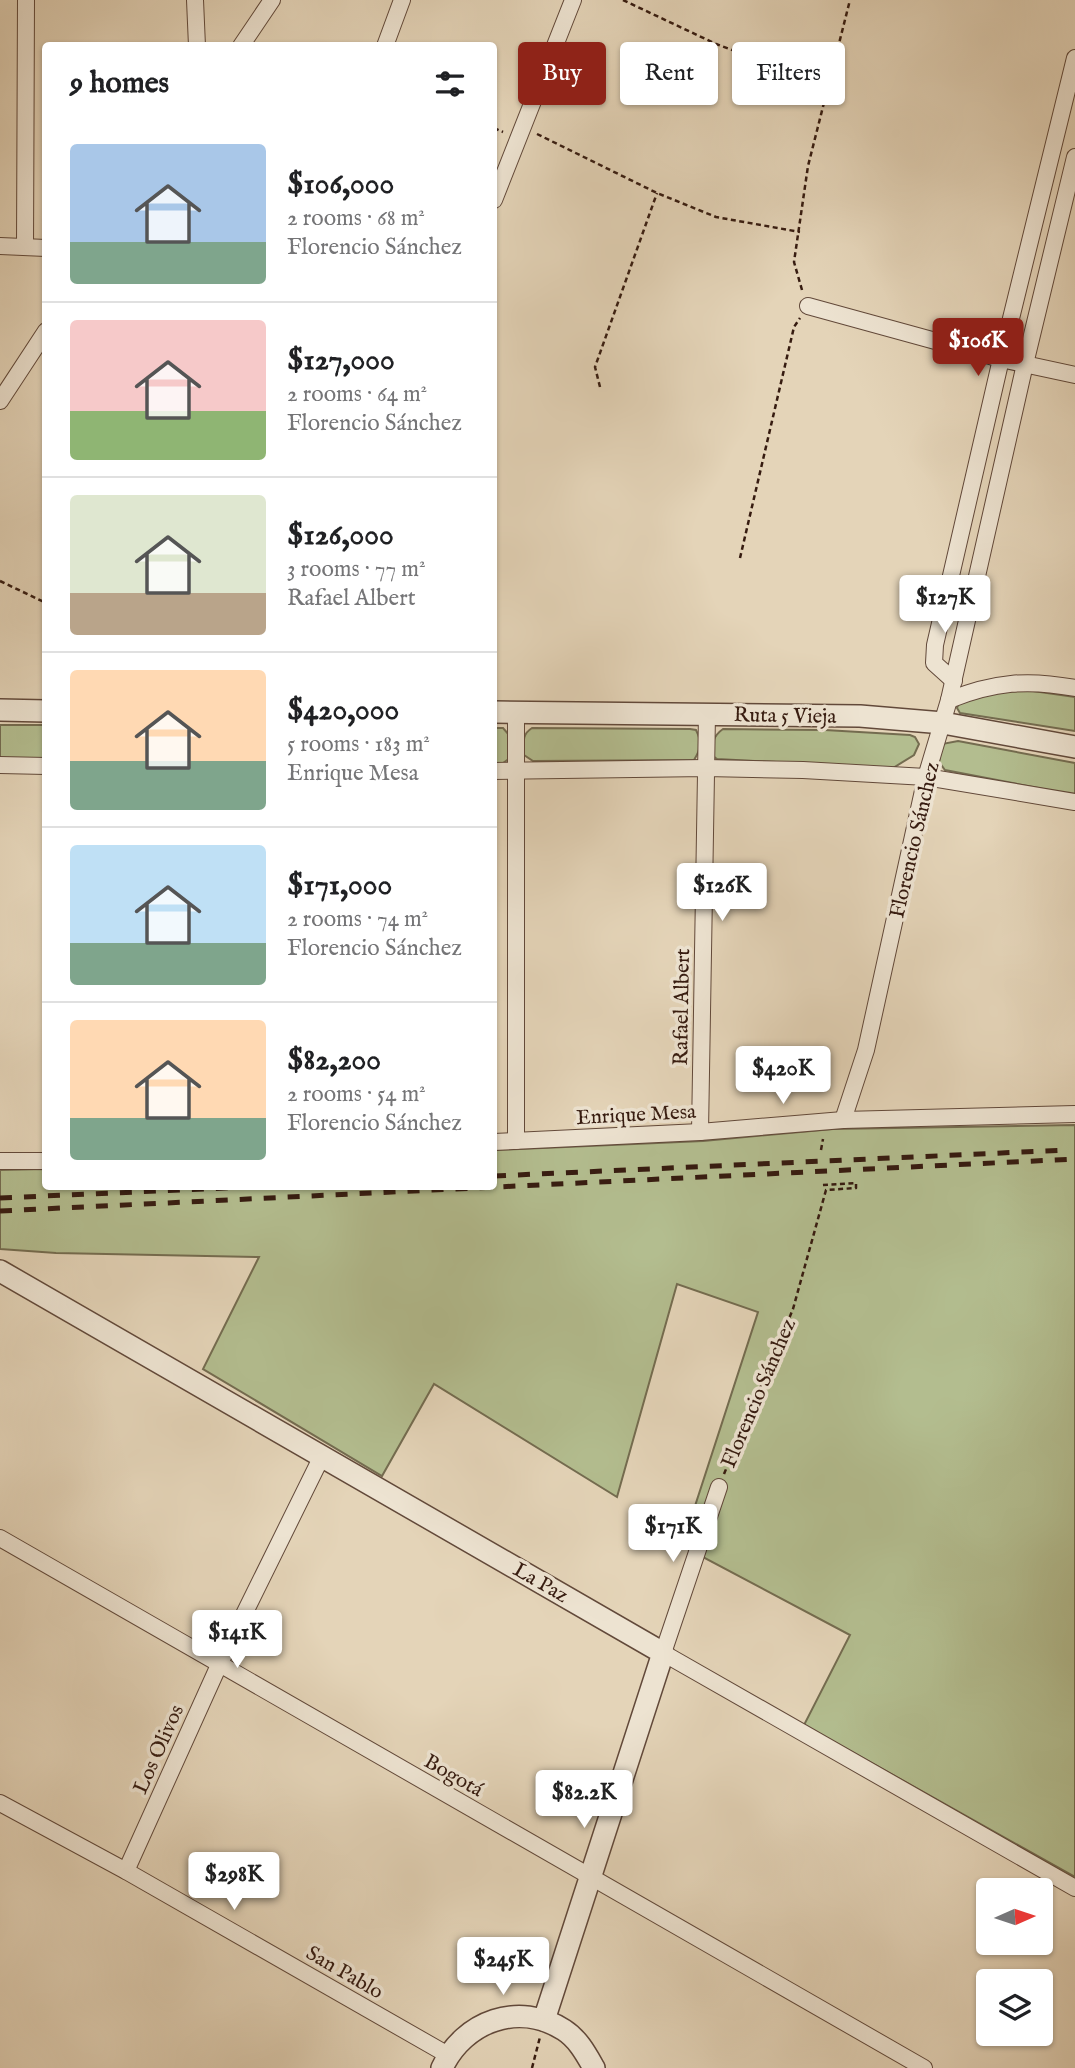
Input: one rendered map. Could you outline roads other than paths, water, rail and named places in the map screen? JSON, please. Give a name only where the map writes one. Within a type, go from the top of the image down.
[{"type":"street","points":[[25,246],[26,0]]},
{"type":"street","points":[[195,0],[197,42]]},
{"type":"street","points":[[244,42],[272,0]]},
{"type":"street","points":[[386,42],[402,0]]},
{"type":"street","points":[[497,193],[573,0]]},
{"type":"street","points":[[954,681],[934,663],[936,645],[1001,359],[1075,58]]},
{"type":"street","name":"Florencio Sánchez","points":[[843,1119],[866,1050],[926,777],[954,681],[1025,364],[1075,157]]},
{"type":"street","points":[[0,246],[42,248]]},
{"type":"street","points":[[808,306],[1001,359],[1075,375]]},
{"type":"street","points":[[0,401],[42,337]]},
{"type":"street","points":[[949,700],[971,691],[1020,682],[1075,688]]},
{"type":"street","points":[[0,710],[42,710]]},
{"type":"street","name":"Ruta 5 Vieja","points":[[497,712],[860,716],[943,723],[1075,747]]},
{"type":"street","points":[[516,712],[516,1140]]},
{"type":"street","name":"Rafael Albert","points":[[700,1132],[707,714]]},
{"type":"street","points":[[0,765],[42,766]]},
{"type":"street","points":[[497,771],[706,768],[803,770],[926,777],[1075,802]]},
{"type":"street","name":"Enrique Mesa","points":[[497,1142],[700,1132],[843,1119],[1075,1114]]},
{"type":"street","points":[[0,1161],[42,1161]]},
{"type":"street","name":"La Paz","points":[[3,1278],[322,1456],[1075,1888]]},
{"type":"street","name":"Los Olivos","points":[[126,1871],[219,1665],[322,1456]]},
{"type":"street","name":"Florencio Sánchez","points":[[544,2020],[719,1487]]},
{"type":"street","name":"Bogotá","points":[[0,1538],[924,2068]]},
{"type":"street","name":"San Pablo","points":[[0,1804],[126,1871],[445,2062]]},
{"type":"street","points":[[445,2062],[466,2034],[490,2021],[517,2016],[544,2020],[566,2031],[583,2048],[594,2068]]},
{"type":"railway","points":[[497,1176],[1067,1150]]},
{"type":"railway","points":[[497,1187],[1075,1159]]},
{"type":"railway","points":[[0,1198],[180,1190]]},
{"type":"railway","points":[[0,1211],[434,1190]]}]
